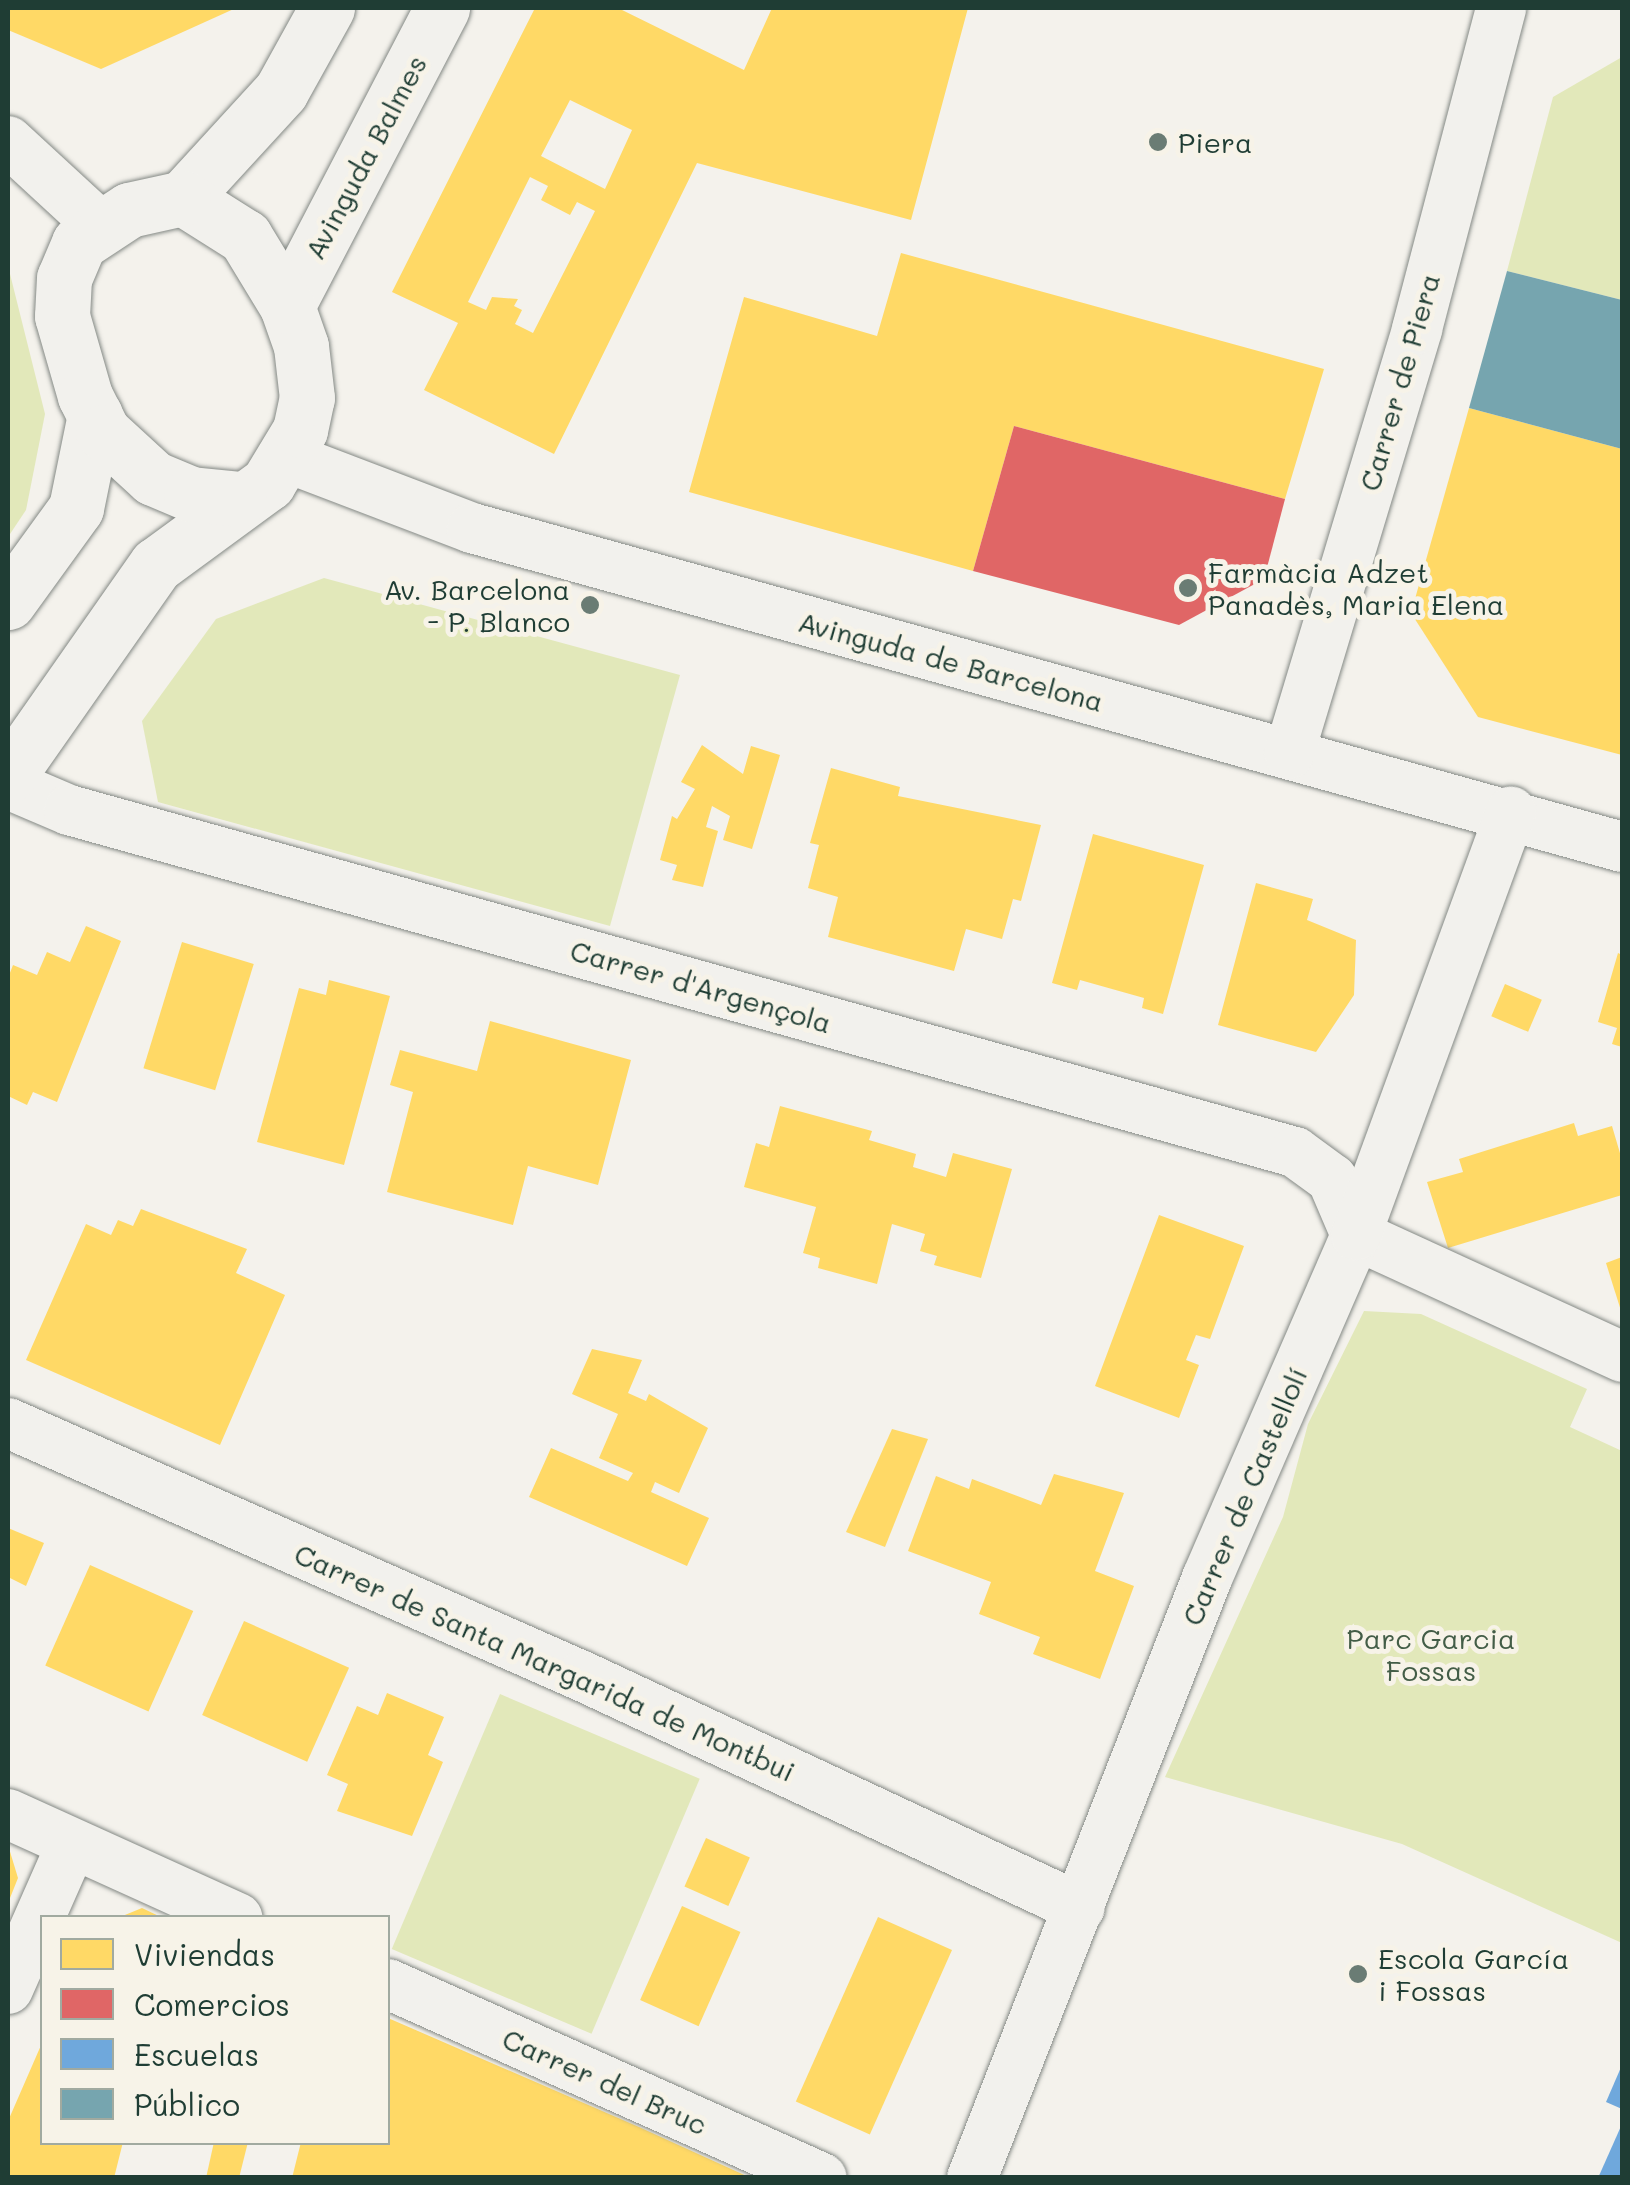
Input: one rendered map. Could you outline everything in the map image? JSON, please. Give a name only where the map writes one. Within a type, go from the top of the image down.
[{"type":"street","points":[[239,499],[191,494],[153,478],[103,432],[62,316],[64,278],[79,243],[100,226],[128,210],[183,198],[281,91],[327,8]]},
{"type":"street","name":"Avinguda Balmes","points":[[287,306],[442,8]]},
{"type":"street","name":"Carrer de Piera","points":[[1289,754],[1417,329],[1501,8]]},
{"type":"street","points":[[8,142],[100,226]]},
{"type":"street","points":[[8,776],[156,565],[239,499],[268,483],[286,457],[307,398],[301,346],[287,306],[245,237],[183,198]]},
{"type":"street","points":[[8,602],[76,508],[95,415]]},
{"type":"street","name":"Avinguda de Barcelona","points":[[286,457],[472,528],[1511,812],[1622,847]]},
{"type":"street","name":"Carrer d'Argençola","points":[[8,784],[69,810],[1294,1152],[1332,1180],[1356,1235]]},
{"type":"street","name":"Carrer de Castellolí","points":[[972,2178],[1207,1578],[1356,1235],[1511,812]]},
{"type":"street","points":[[1356,1235],[1622,1357]]},
{"type":"street","name":"Carrer de Santa Margarida de Montbui","points":[[8,1423],[582,1676],[1080,1908]]},
{"type":"street","points":[[8,1814],[230,1915]]},
{"type":"street","points":[[41,1915],[72,1844]]},
{"type":"street","points":[[8,1989],[40,1916]]},
{"type":"street","name":"Carrer del Bruc","points":[[390,1985],[822,2178]]},
{"type":"green space","points":[[1622,57],[1622,300],[1507,271],[1553,97]]},
{"type":"green space","points":[[8,266],[45,414],[26,510],[8,537]]},
{"type":"green space","points":[[324,578],[680,675],[610,926],[158,802],[142,721],[216,619]]},
{"type":"green space","name":"Parc Garcia Fossas","points":[[1364,1311],[1421,1314],[1587,1389],[1570,1427],[1622,1451],[1622,1943],[1402,1844],[1165,1777],[1283,1517],[1308,1424]]},
{"type":"green space","points":[[500,1694],[700,1779],[592,2034],[392,1949]]},
{"type":"building: Viviendas","points":[[8,8],[236,8],[101,69],[8,30]]},
{"type":"building: Viviendas","points":[[535,8],[618,8],[744,70],[772,8],[968,8],[911,220],[697,163],[554,454],[424,390],[458,323],[392,292]],"holes":[[[570,100],[632,130],[605,189],[541,156]],[[530,177],[548,186],[541,200],[570,215],[577,202],[595,211],[533,333],[515,324],[522,310],[514,306],[518,299],[492,297],[486,310],[468,302]]]},
{"type":"building: Viviendas","points":[[901,253],[1324,369],[1285,499],[1014,426],[973,571],[689,492],[744,297],[877,336]]},
{"type":"building: Viviendas","points":[[1469,408],[1622,449],[1622,755],[1478,717],[1411,613]]},
{"type":"building: Viviendas","points":[[702,745],[743,774],[751,746],[780,755],[752,849],[723,840],[730,816],[712,806],[706,827],[718,831],[703,887],[672,880],[677,865],[660,860],[672,816],[677,819],[695,789],[681,782]]},
{"type":"building: Viviendas","points":[[831,768],[900,787],[898,796],[1041,825],[1021,901],[1013,899],[1002,939],[966,929],[954,971],[828,937],[838,897],[808,888],[819,845],[810,843]]},
{"type":"building: Viviendas","points":[[1093,834],[1204,865],[1163,1014],[1142,1008],[1144,998],[1080,980],[1077,990],[1052,983]]},
{"type":"building: Viviendas","points":[[1256,883],[1313,899],[1307,920],[1356,940],[1354,995],[1316,1052],[1218,1025]]},
{"type":"building: Viviendas","points":[[86,926],[121,941],[57,1102],[33,1092],[27,1105],[8,1096],[8,978],[13,965],[37,975],[47,952],[70,962]]},
{"type":"building: Viviendas","points":[[182,942],[254,964],[215,1090],[143,1068]]},
{"type":"building: Viviendas","points":[[1618,953],[1622,955],[1622,1047],[1612,1044],[1617,1028],[1598,1022]]},
{"type":"building: Viviendas","points":[[329,980],[390,996],[344,1165],[257,1142],[299,988],[326,995]]},
{"type":"building: Viviendas","points":[[1505,984],[1542,1000],[1528,1032],[1491,1016]]},
{"type":"building: Viviendas","points":[[490,1021],[631,1060],[598,1185],[528,1166],[513,1225],[387,1192],[413,1092],[390,1085],[400,1050],[477,1071]]},
{"type":"building: Viviendas","points":[[780,1106],[872,1131],[869,1140],[916,1154],[913,1167],[946,1177],[953,1153],[1012,1169],[981,1278],[934,1265],[937,1256],[920,1251],[925,1234],[892,1224],[877,1284],[818,1268],[820,1258],[803,1253],[816,1207],[744,1187],[756,1143],[769,1147]]},
{"type":"building: Viviendas","points":[[1574,1123],[1578,1136],[1612,1126],[1622,1160],[1622,1195],[1448,1248],[1427,1182],[1463,1172],[1459,1159]]},
{"type":"building: Viviendas","points":[[141,1209],[247,1249],[236,1273],[285,1295],[220,1445],[26,1360],[86,1224],[111,1235],[118,1220],[133,1226]]},
{"type":"building: Viviendas","points":[[1159,1215],[1244,1246],[1210,1339],[1196,1335],[1186,1360],[1199,1365],[1179,1418],[1095,1386]]},
{"type":"building: Viviendas","points":[[1622,1257],[1622,1314],[1606,1263]]},
{"type":"building: Viviendas","points":[[592,1349],[642,1360],[628,1393],[646,1401],[649,1394],[708,1428],[679,1493],[655,1482],[651,1492],[709,1518],[687,1566],[529,1497],[551,1448],[628,1481],[633,1473],[599,1458],[618,1414],[572,1394]]},
{"type":"building: Viviendas","points":[[892,1429],[928,1439],[885,1547],[846,1532]]},
{"type":"building: Viviendas","points":[[1054,1474],[1124,1493],[1095,1571],[1134,1586],[1100,1679],[1033,1654],[1040,1637],[979,1614],[991,1582],[908,1551],[936,1476],[969,1489],[972,1479],[1041,1505]]},
{"type":"building: Viviendas","points":[[8,1528],[44,1543],[26,1586],[8,1577]]},
{"type":"building: Viviendas","points":[[90,1565],[193,1611],[148,1711],[45,1665]]},
{"type":"building: Viviendas","points":[[244,1621],[349,1668],[307,1762],[202,1715]]},
{"type":"building: Viviendas","points":[[387,1693],[444,1717],[428,1755],[443,1762],[412,1836],[337,1811],[348,1784],[327,1775],[357,1706],[378,1715]]},
{"type":"building: Viviendas","points":[[706,1838],[750,1858],[728,1906],[684,1886]]},
{"type":"building: Viviendas","points":[[8,1845],[18,1878],[8,1903]]},
{"type":"building: Viviendas","points":[[682,1906],[740,1932],[699,2026],[640,2000]]},
{"type":"building: Viviendas","points":[[142,1908],[157,1915],[125,1915]]},
{"type":"building: Viviendas","points":[[878,1917],[952,1950],[870,2134],[796,2102]]},
{"type":"building: Viviendas","points":[[390,2019],[751,2178],[292,2178],[300,2145],[390,2145]]},
{"type":"building: Viviendas","points":[[40,2048],[40,2145],[122,2145],[114,2178],[8,2178],[8,2121]]},
{"type":"building: Viviendas","points":[[213,2145],[247,2145],[239,2178],[206,2178]]},
{"type":"building: Comercios","points":[[1014,426],[1285,499],[1264,579],[1179,625],[973,571]]},
{"type":"building: Escuelas","points":[[1622,2065],[1622,2109],[1606,2102]]},
{"type":"building: Escuelas","points":[[1622,2124],[1622,2178],[1598,2178]]},
{"type":"building: Público","points":[[1507,271],[1622,300],[1622,449],[1469,408]]},
{"type":"place","name":"Piera","points":[[1158,142]]},
{"type":"place","name":"Farmàcia Adzet Panadès, Maria Elena","points":[[1188,588]]},
{"type":"place","name":"Av. Barcelona - P. Blanco","points":[[590,605]]},
{"type":"place","name":"Escola García i Fossas","points":[[1358,1974]]}]
